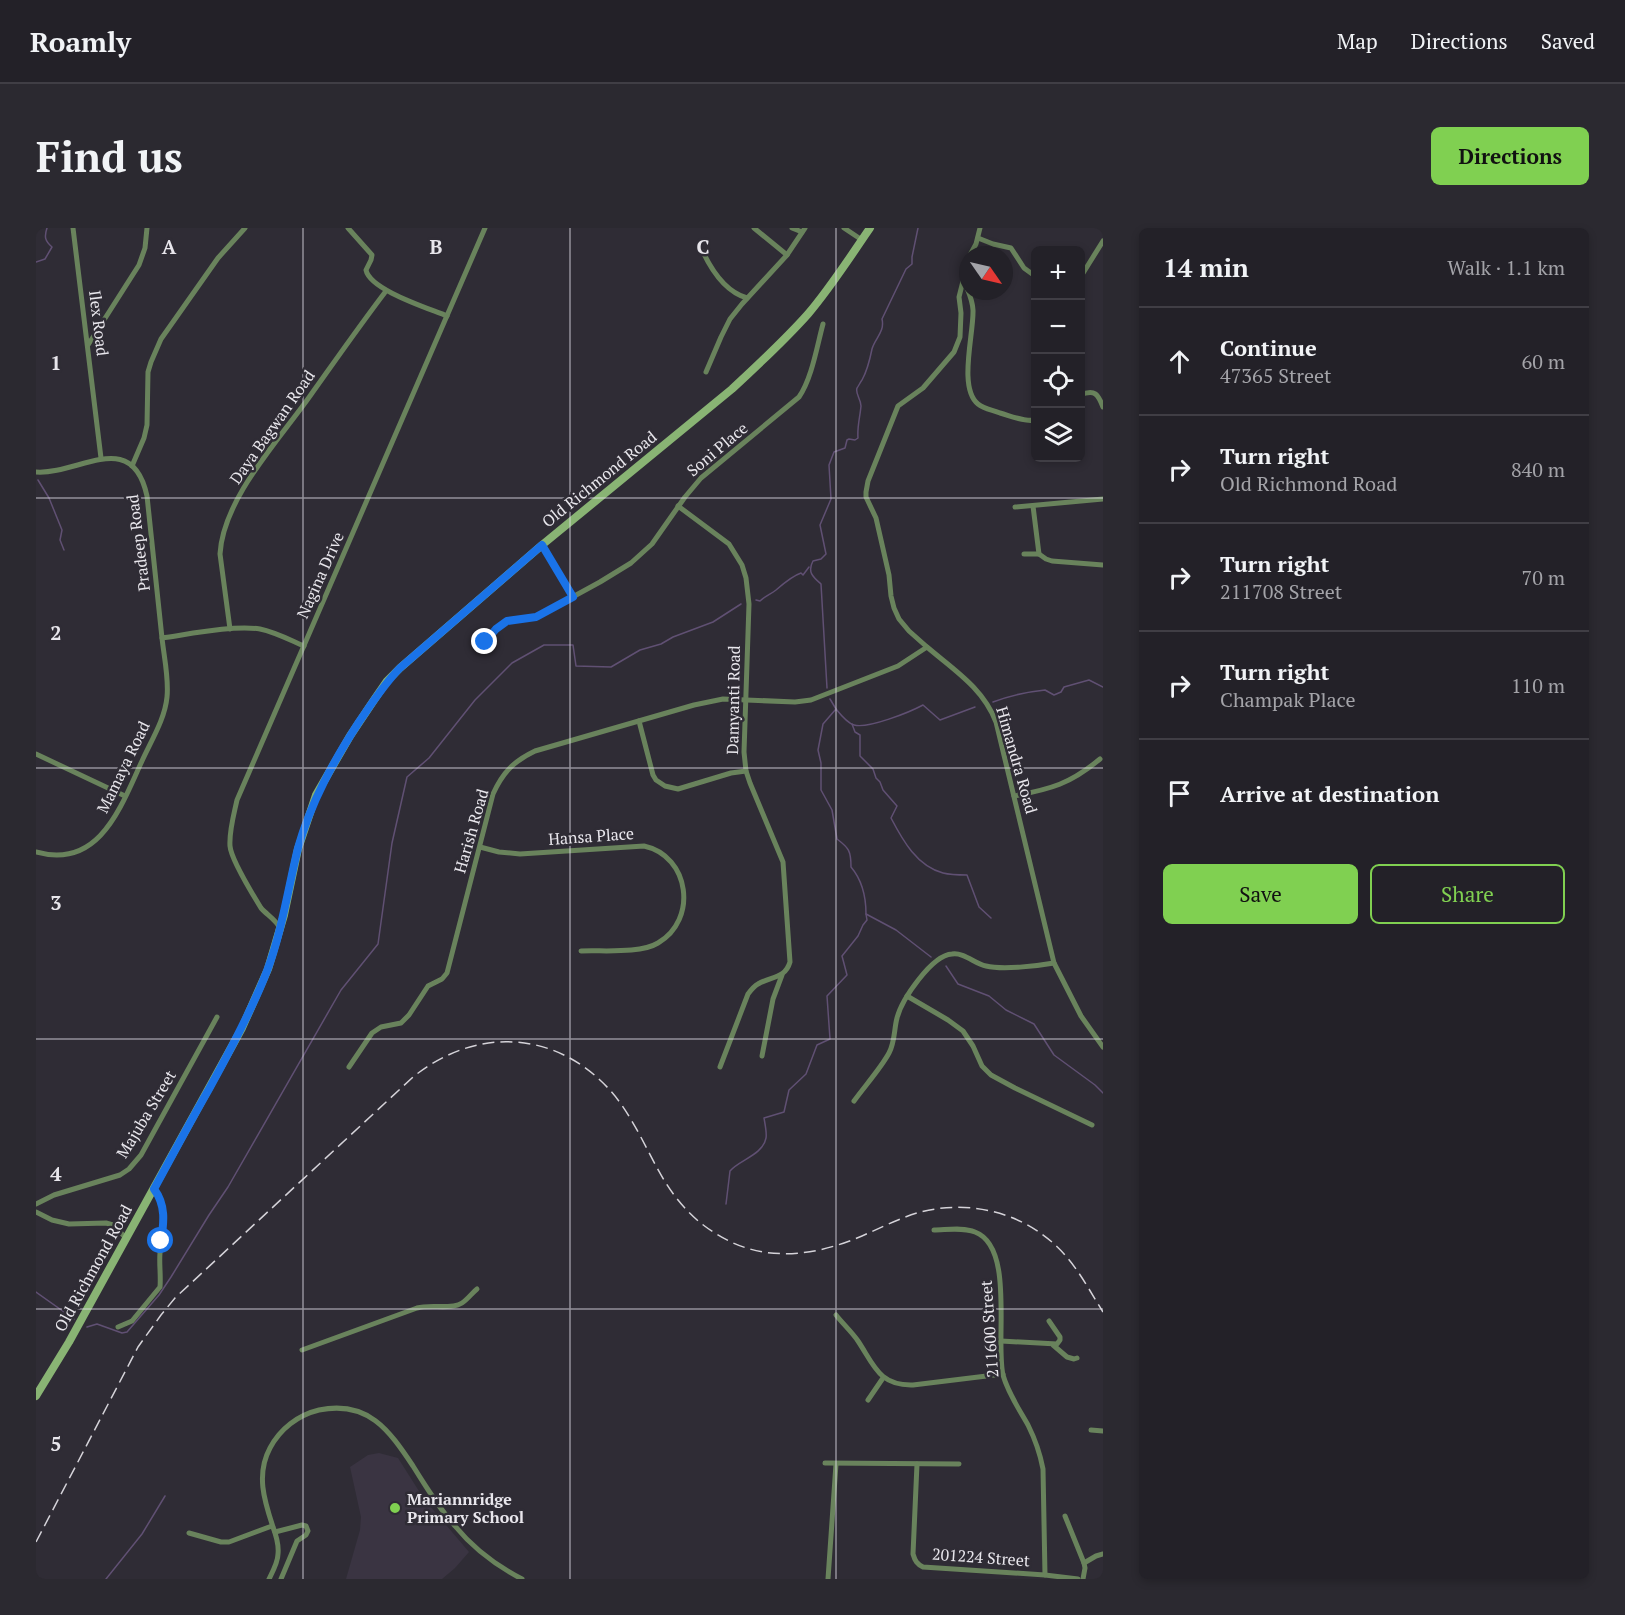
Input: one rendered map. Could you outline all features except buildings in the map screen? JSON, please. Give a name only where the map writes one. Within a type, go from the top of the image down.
[{"type":"street","name":"Ilex Road","points":[[73,228],[101,458]]},
{"type":"street","points":[[88,345],[140,265],[147,228]]},
{"type":"street","points":[[36,472],[60,471],[101,458],[117,459],[132,466],[147,425],[148,372],[155,350],[218,258],[245,228]]},
{"type":"street","points":[[348,228],[372,255],[366,270],[367,275],[374,282],[386,291],[447,316]]},
{"type":"street","name":"Nagina Drive","points":[[280,928],[262,908],[236,862],[230,843],[240,792],[485,228]]},
{"type":"street","points":[[754,228],[787,255]]},
{"type":"street","points":[[706,372],[730,320],[787,255],[797,240],[802,230],[792,228]]},
{"type":"street","points":[[844,228],[862,240]]},
{"type":"street","name":"Old Richmond Road","points":[[36,1396],[69,1342],[242,1028],[268,969],[298,849],[316,795],[350,736],[387,681],[542,545],[686,428],[757,366],[807,315],[833,283],[870,228]]},
{"type":"street","name":"Himandra Road","points":[[974,246],[980,228]]},
{"type":"street","points":[[978,238],[1011,248],[1024,268],[1031,273]]},
{"type":"street","points":[[1085,270],[1103,242]]},
{"type":"street","points":[[703,252],[719,279],[738,295],[747,298]]},
{"type":"street","name":"Daya Bagwan Road","points":[[230,629],[220,545],[236,500],[261,462],[386,291]]},
{"type":"street","name":"Himandra Road","points":[[960,300],[962,313],[960,337],[954,352],[923,387],[898,406],[868,481],[866,497],[876,518],[889,575],[892,602],[899,619],[909,631],[975,687],[992,710],[1054,963],[1081,1016],[1103,1047]]},
{"type":"street","points":[[970,300],[972,324],[968,375],[971,395],[976,403],[989,409],[1031,420]]},
{"type":"street","name":"Soni Place","points":[[485,642],[496,629],[507,621],[536,617],[619,572],[652,544],[701,478],[799,397],[809,376],[824,324]]},
{"type":"street","points":[[1085,394],[1091,392],[1098,395],[1103,407]]},
{"type":"street","name":"Pradeep Road","points":[[132,466],[144,483],[147,496],[162,638]]},
{"type":"street","points":[[1015,507],[1103,499]]},
{"type":"street","name":"Damyanti Road","points":[[678,506],[729,544],[742,565],[748,590],[744,752],[746,771],[783,862],[790,962],[789,968],[782,975],[773,999],[762,1056]]},
{"type":"street","points":[[1033,506],[1039,554]]},
{"type":"street","points":[[542,545],[573,597]]},
{"type":"street","points":[[1024,554],[1039,554],[1052,561],[1103,565]]},
{"type":"street","points":[[162,638],[230,629],[262,629],[304,646]]},
{"type":"street","name":"Mamaya Road","points":[[36,852],[64,854],[93,842],[109,828],[158,726],[167,699],[168,685],[162,638]]},
{"type":"street","points":[[746,699],[795,702],[811,700],[898,666],[927,647]]},
{"type":"street","name":"Harish Road","points":[[349,1066],[372,1033],[381,1027],[401,1023],[428,986],[447,973],[493,794],[500,780],[512,766],[535,751],[639,721],[723,699],[746,699]]},
{"type":"street","points":[[639,721],[653,775],[665,786],[678,789],[689,787],[731,773],[746,771]]},
{"type":"street","points":[[36,754],[125,796]]},
{"type":"street","points":[[1014,796],[1063,784],[1100,759]]},
{"type":"street","name":"Hansa Place","points":[[480,847],[520,854],[644,846],[656,850],[669,859],[679,872],[685,897],[681,915],[672,932],[657,944],[642,949],[581,951]]},
{"type":"street","points":[[854,1101],[890,1051],[898,1016],[907,996],[928,970],[945,956],[959,954],[981,965],[992,967],[1054,963]]},
{"type":"street","points":[[720,1067],[747,994],[761,982],[782,975]]},
{"type":"street","points":[[907,996],[963,1031],[973,1046],[981,1066],[991,1075],[1092,1125]]},
{"type":"street","name":"Majuba Street","points":[[36,1204],[54,1195],[120,1175],[129,1169],[141,1155],[217,1017]]},
{"type":"street","points":[[118,1327],[132,1321],[160,1287],[160,1249],[164,1214],[162,1202],[154,1189]]},
{"type":"street","points":[[36,1212],[52,1220],[69,1224],[105,1223],[113,1225],[126,1238]]},
{"type":"street","name":"211600 Street","points":[[934,1230],[972,1231],[981,1235],[989,1242],[997,1262],[1000,1276],[1003,1374],[1041,1456],[1044,1481],[1045,1575]]},
{"type":"street","points":[[302,1350],[417,1308],[429,1305],[458,1305],[477,1288]]},
{"type":"street","points":[[836,1315],[857,1340],[883,1378],[899,1384],[913,1385],[1003,1374]]},
{"type":"street","points":[[1001,1341],[1057,1344],[1060,1339],[1049,1321]]},
{"type":"street","points":[[1052,1344],[1067,1357],[1074,1360],[1077,1358]]},
{"type":"street","points":[[868,1400],[883,1378]]},
{"type":"street","points":[[269,1579],[276,1564],[278,1552],[261,1479],[266,1456],[276,1438],[297,1418],[314,1411],[337,1409],[352,1410],[372,1418],[386,1428],[442,1510],[460,1532],[492,1561],[522,1579]]},
{"type":"street","points":[[1091,1430],[1103,1431]]},
{"type":"street","points":[[825,1463],[959,1464]]},
{"type":"street","points":[[828,1579],[836,1464]]},
{"type":"street","name":"201224 Street","points":[[917,1464],[913,1554],[918,1564],[923,1567],[1078,1579]]},
{"type":"street","points":[[1065,1516],[1084,1563],[1083,1579]]},
{"type":"street","points":[[189,1533],[229,1542],[274,1529],[306,1526],[308,1531],[297,1541],[281,1579]]},
{"type":"street","points":[[1084,1563],[1103,1554]]},
{"type":"shaded area","name":"Mariannridge Primary School","points":[[379,1453],[398,1458],[424,1499],[469,1552],[442,1579],[346,1579],[360,1530],[361,1517],[350,1467],[368,1455]]},
{"type":"waterway","points":[[36,262],[45,259],[52,247],[46,239],[47,228]]},
{"type":"waterway","points":[[827,688],[821,584],[813,577],[811,568],[813,561],[821,559],[826,554],[820,525],[831,499],[829,465],[834,452],[845,448],[847,440],[858,438],[861,406],[857,388],[865,373],[873,345],[881,331],[882,319],[906,269],[912,264],[918,228]]},
{"type":"waterway","points":[[38,480],[49,498],[62,530],[60,540],[64,550]]},
{"type":"waterway","points":[[756,600],[760,601],[794,576],[801,573],[803,575],[809,567]]},
{"type":"waterway","points":[[87,1327],[97,1324],[122,1333],[127,1332],[159,1295],[228,1187],[341,990],[378,944],[392,843],[407,777],[429,758],[475,700],[512,663],[544,645],[573,645],[576,666],[611,667],[640,650],[661,644],[713,622],[741,604]]},
{"type":"waterway","points":[[993,702],[1006,697],[1045,690],[1054,695],[1061,692],[1064,687],[1089,680],[1103,687]]},
{"type":"waterway","points":[[830,699],[836,709],[823,724],[818,750],[821,763],[821,790],[832,810],[837,839],[848,850],[851,867],[861,883],[866,914],[896,930],[931,957]]},
{"type":"waterway","points":[[836,709],[849,722],[860,726],[889,719],[923,705],[940,720],[975,707]]},
{"type":"waterway","points":[[852,724],[855,732],[860,735],[860,756],[873,769],[883,790],[897,806],[891,818],[906,844],[918,859],[934,870],[946,874],[967,875],[979,907],[991,918]]},
{"type":"waterway","points":[[726,1204],[730,1171],[756,1153],[764,1144],[766,1136],[764,1118],[784,1112],[789,1090],[806,1074],[817,1045],[830,1039],[827,996],[847,975],[842,956],[858,936],[867,920],[866,914]]},
{"type":"waterway","points":[[946,966],[958,984],[989,996],[1006,1010],[1034,1024],[1054,1055],[1103,1093]]},
{"type":"waterway","points":[[36,1292],[74,1319]]},
{"type":"waterway","points":[[106,1579],[142,1534],[165,1496]]},
{"type":"railway","points":[[36,1542],[138,1347],[175,1298],[413,1077],[448,1055],[486,1043],[513,1042],[549,1049],[566,1056],[596,1076],[620,1103],[637,1129],[661,1175],[684,1207],[706,1227],[731,1242],[747,1248],[780,1254],[813,1251],[846,1242],[917,1213],[957,1207],[977,1209],[1016,1219],[1050,1241],[1076,1268],[1103,1312]]},
{"type":"place","name":"Mariannridge Primary School","points":[[395,1508]]},
{"type":"route","points":[[161,1241],[164,1223],[163,1208],[159,1195],[154,1189],[242,1028],[268,969],[284,915],[298,849],[316,795],[350,736],[387,681],[542,545],[573,597],[536,617],[507,621],[496,629],[485,642]]}]
